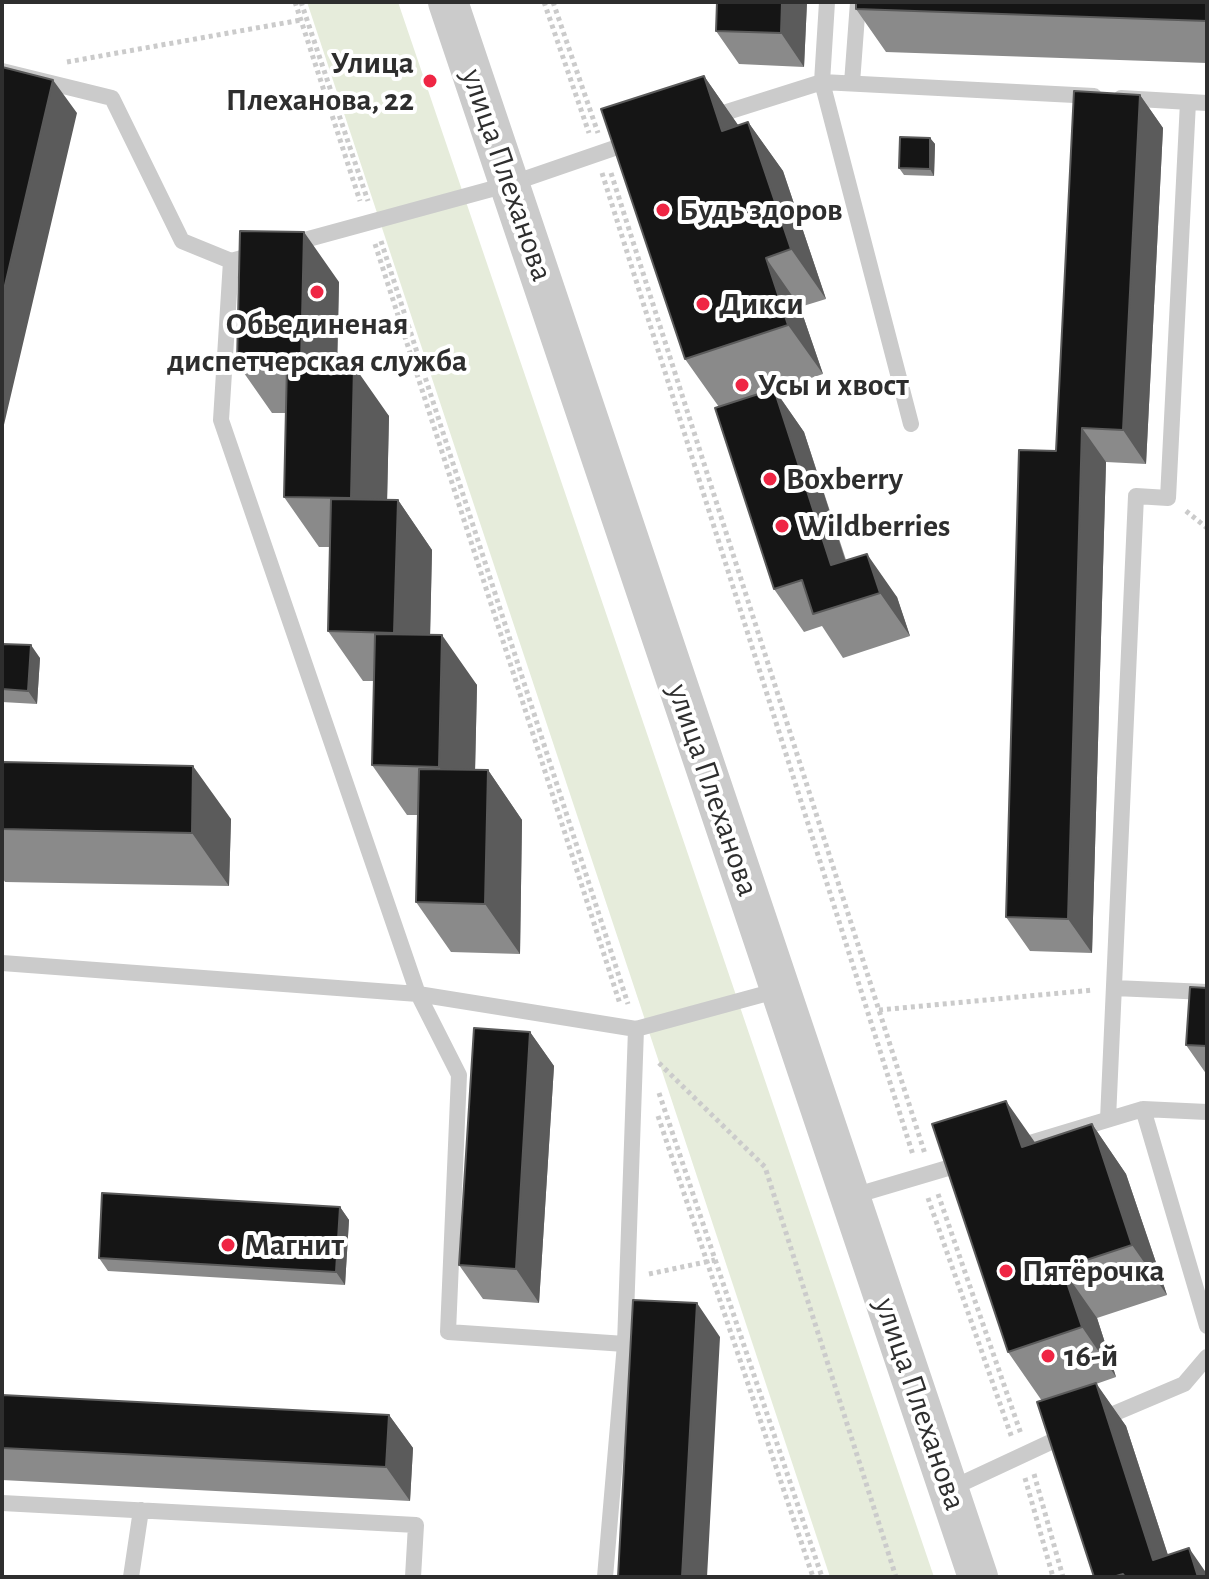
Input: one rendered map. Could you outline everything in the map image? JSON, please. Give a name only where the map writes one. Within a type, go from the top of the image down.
[{"type":"street","name":"улица Плеханова","points":[[448,2],[978,1577]]},
{"type":"lane","points":[[827,2],[822,82],[911,424]]},
{"type":"lane","points":[[852,83],[858,2]]},
{"type":"lane","points":[[2,71],[112,98],[182,241],[231,261],[510,184],[648,137]]},
{"type":"lane","points":[[691,123],[822,82],[1207,103]]},
{"type":"lane","points":[[1108,1119],[1136,496],[1168,498],[1188,102]]},
{"type":"lane","points":[[231,261],[221,420],[418,994],[459,1075],[448,1332],[625,1344]]},
{"type":"lane","points":[[2,963],[418,994],[632,1029],[780,990]]},
{"type":"lane","points":[[1114,988],[1207,992]]},
{"type":"lane","points":[[605,1577],[625,1344],[637,1053],[632,1029]]},
{"type":"lane","points":[[850,1197],[1143,1109],[1207,1112]]},
{"type":"lane","points":[[1143,1109],[1207,1326]]},
{"type":"lane","points":[[949,1490],[1184,1384],[1207,1357]]},
{"type":"lane","points":[[2,1503],[416,1525],[413,1577]]},
{"type":"lane","points":[[131,1577],[141,1510]]},
{"type":"path","points":[[295,2],[371,221]]},
{"type":"path","points":[[301,2],[632,1029],[644,1049],[765,1167],[896,1577]]},
{"type":"path","points":[[544,2],[600,153],[879,1010],[925,1174],[1023,1454],[1053,1577]]},
{"type":"path","points":[[553,2],[925,1174],[1063,1577]]},
{"type":"path","points":[[34,79],[69,61],[301,20]]},
{"type":"path","points":[[879,1010],[1114,988]]},
{"type":"path","points":[[637,1053],[813,1577]]},
{"type":"path","points":[[654,1079],[822,1577]]},
{"type":"path","points":[[626,1279],[715,1260]]},
{"type":"green space","points":[[307,2],[398,2],[934,1577],[830,1577]]},
{"type":"building","points":[[717,2],[782,2],[781,33],[716,31]]},
{"type":"building","points":[[856,2],[1207,2],[1207,21],[856,9]]},
{"type":"building","points":[[2,67],[53,80],[2,298]]},
{"type":"building","points":[[704,76],[722,131],[748,122],[791,249],[766,258],[788,325],[685,359],[601,109]]},
{"type":"building","points":[[1074,91],[1140,95],[1123,430],[1082,428],[1068,919],[1006,917],[1019,450],[1056,451]]},
{"type":"building","points":[[900,137],[930,138],[930,169],[899,168]]},
{"type":"building","points":[[240,231],[304,232],[301,364],[237,363]]},
{"type":"building","points":[[287,364],[354,366],[351,498],[284,497]]},
{"type":"building","points":[[774,389],[831,565],[867,554],[880,593],[813,614],[802,580],[774,589],[715,408]]},
{"type":"building","points":[[331,499],[398,500],[394,633],[328,631]]},
{"type":"building","points":[[375,634],[442,635],[439,767],[372,765]]},
{"type":"building","points":[[2,644],[31,645],[28,691],[2,689]]},
{"type":"building","points":[[2,762],[193,766],[192,833],[2,829]]},
{"type":"building","points":[[419,769],[488,770],[485,904],[416,902]]},
{"type":"building","points":[[1190,987],[1207,988],[1207,1046],[1186,1045]]},
{"type":"building","points":[[474,1028],[530,1032],[516,1269],[459,1265]]},
{"type":"building","points":[[1006,1101],[1022,1147],[1092,1124],[1132,1245],[1062,1268],[1082,1327],[1008,1352],[932,1124]]},
{"type":"building","name":"Магнит","points":[[102,1193],[340,1207],[336,1272],[99,1258]]},
{"type":"building","points":[[633,1300],[697,1303],[682,1577],[618,1577]]},
{"type":"building","points":[[1096,1383],[1153,1560],[1189,1548],[1198,1577],[1125,1577],[1123,1574],[1094,1577],[1037,1402]]},
{"type":"building","points":[[2,1395],[389,1415],[386,1467],[2,1448]]},
{"type":"place","name":"Улица Плеханова, 22","points":[[430,81]]},
{"type":"place","name":"Будь здоров","points":[[663,210]]},
{"type":"place","name":"Обьединеная диспетчерская служба","points":[[317,292]]},
{"type":"place","name":"Дикси","points":[[703,304]]},
{"type":"place","name":"Усы и хвост","points":[[742,385]]},
{"type":"place","name":"Boxberry","points":[[770,479]]},
{"type":"place","name":"Wildberries","points":[[782,526]]},
{"type":"place","name":"Магнит","points":[[228,1245]]},
{"type":"place","name":"Пятёрочка","points":[[1006,1271]]},
{"type":"place","name":"16-й","points":[[1048,1356]]}]
